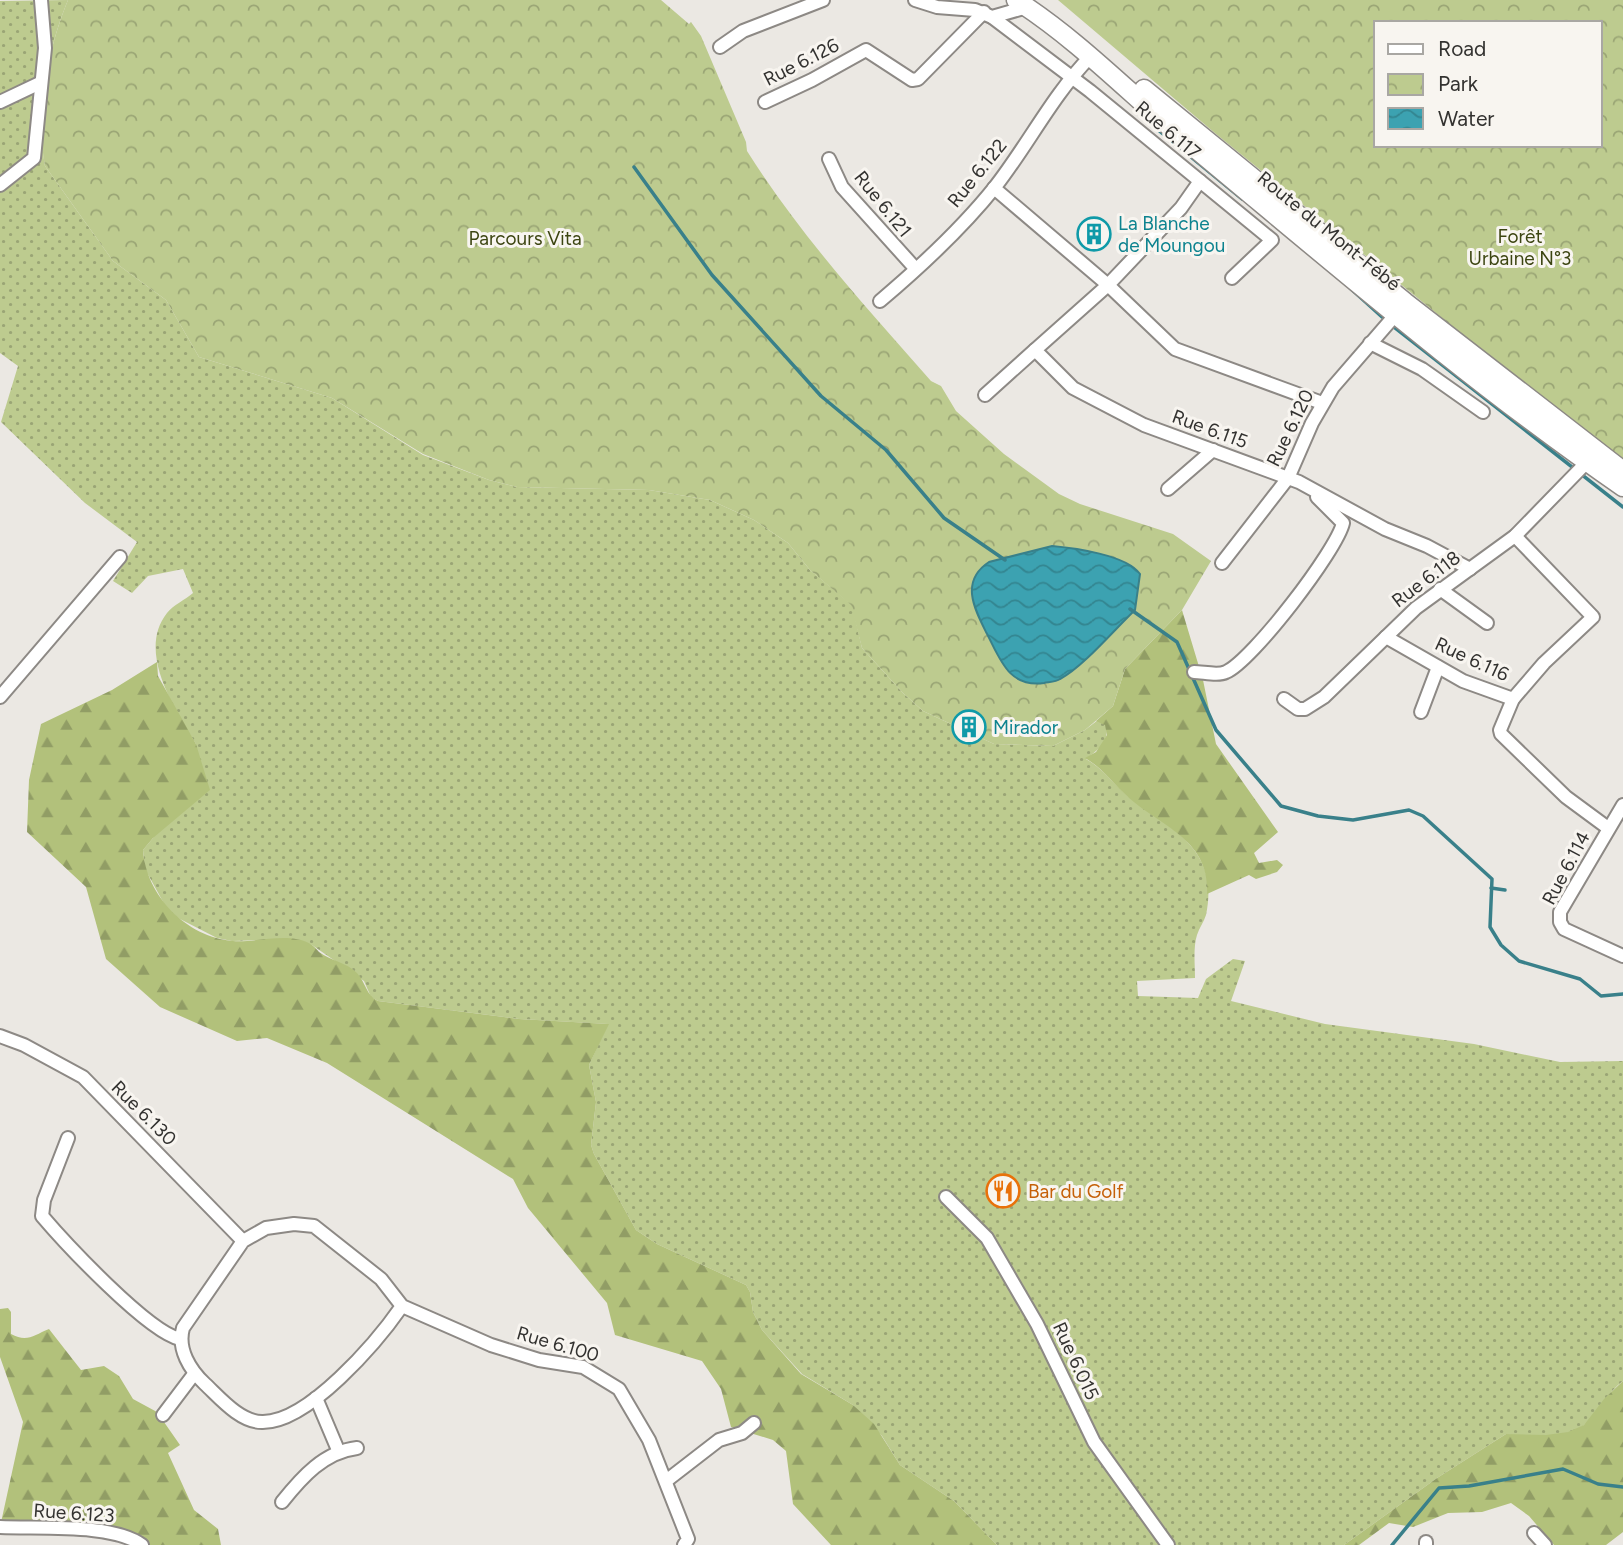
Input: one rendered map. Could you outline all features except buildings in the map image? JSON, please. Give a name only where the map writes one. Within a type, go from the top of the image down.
[{"type":"street","points":[[0,185],[34,158],[45,48],[41,0]]},
{"type":"street","points":[[720,47],[743,31],[823,0]]},
{"type":"street","points":[[915,0],[937,7],[988,15],[1027,2]]},
{"type":"street","name":"Route du Mont-Fébé","points":[[1027,2],[1189,143],[1397,313],[1587,462],[1623,487]]},
{"type":"street","name":"Route du Mont-Fébé","points":[[1027,2],[1623,471]]},
{"type":"street","name":"Rue 6.117","points":[[988,15],[1200,181],[1181,208],[1108,285]]},
{"type":"street","name":"Rue 6.126","points":[[765,102],[866,50],[912,80],[918,79],[988,15]]},
{"type":"street","name":"Rue 6.122","points":[[880,301],[994,188],[1070,77],[1090,57]]},
{"type":"street","points":[[0,102],[40,83]]},
{"type":"street","name":"Rue 6.121","points":[[829,159],[842,187],[902,258],[914,267]]},
{"type":"street","points":[[1200,181],[1272,240],[1232,278]]},
{"type":"street","points":[[994,188],[1108,285],[1175,349],[1322,404]]},
{"type":"street","points":[[985,395],[1108,285]]},
{"type":"street","name":"Rue 6.120","points":[[1223,563],[1288,478],[1322,404],[1397,313]]},
{"type":"street","points":[[1370,343],[1422,369],[1483,412]]},
{"type":"street","name":"Rue 6.115","points":[[1035,350],[1073,388],[1144,425],[1288,478],[1470,569]]},
{"type":"street","points":[[1168,489],[1213,450]]},
{"type":"street","name":"Rue 6.118","points":[[1284,699],[1298,709],[1305,709],[1324,697],[1386,636],[1440,589],[1516,536],[1587,462]]},
{"type":"street","points":[[1194,672],[1225,674],[1250,655],[1319,567],[1342,531],[1343,523],[1312,491]]},
{"type":"street","name":"Rue 6.116","points":[[1386,636],[1463,681],[1513,699],[1544,663],[1590,623],[1593,614],[1516,536]]},
{"type":"street","points":[[0,696],[120,557]]},
{"type":"street","points":[[1440,589],[1488,623]]},
{"type":"street","points":[[1421,712],[1438,667]]},
{"type":"street","points":[[1513,699],[1501,734],[1566,797],[1608,828]]},
{"type":"street","name":"Rue 6.114","points":[[1623,805],[1560,912],[1560,922],[1564,929],[1623,956]]},
{"type":"street","name":"Rue 6.130","points":[[0,1036],[24,1045],[83,1077],[243,1241]]},
{"type":"street","points":[[68,1138],[44,1200],[42,1216],[63,1241],[157,1328],[180,1339]]},
{"type":"street","name":"Rue 6.015","points":[[946,1197],[987,1238],[1037,1324],[1094,1443],[1168,1545]]},
{"type":"street","points":[[294,1224],[314,1226],[381,1279],[402,1306],[386,1329],[316,1398],[280,1420],[260,1423],[242,1416],[194,1374],[180,1339],[183,1328],[243,1241],[266,1228],[294,1224]]},
{"type":"street","name":"Rue 6.100","points":[[402,1306],[503,1349],[539,1360],[583,1367],[619,1389],[628,1401],[666,1481],[688,1543]]},
{"type":"street","points":[[163,1415],[194,1374]]},
{"type":"street","points":[[316,1398],[338,1450]]},
{"type":"street","points":[[666,1481],[719,1440],[742,1433],[754,1423]]},
{"type":"street","points":[[282,1503],[309,1471],[338,1450],[357,1448]]},
{"type":"street","name":"Rue 6.123","points":[[0,1527],[102,1532],[132,1538],[142,1545]]},
{"type":"street","points":[[1534,1533],[1545,1545]]},
{"type":"green space","points":[[68,0],[45,82],[42,146],[45,166],[113,261],[166,300],[199,357],[332,398],[423,455],[489,480],[517,487],[649,490],[710,500],[754,520],[788,543],[810,570],[852,605],[862,648],[903,693],[923,711],[994,744],[1053,746],[1085,730],[1098,720],[1105,724],[1105,740],[1099,749],[1086,759],[1128,796],[1179,834],[1200,859],[1206,875],[1206,915],[1196,940],[1195,978],[1137,981],[1138,996],[1198,998],[1206,979],[1233,959],[1245,961],[1231,1001],[1325,1024],[1474,1044],[1560,1062],[1623,1061],[1623,1381],[1591,1419],[1573,1431],[1551,1436],[1506,1434],[1437,1478],[1344,1545],[997,1545],[954,1501],[900,1465],[882,1436],[853,1405],[802,1374],[762,1330],[753,1312],[750,1292],[746,1285],[657,1244],[636,1230],[591,1145],[596,1102],[589,1065],[608,1024],[519,1019],[378,1001],[371,997],[364,981],[312,945],[292,939],[232,941],[217,938],[180,919],[167,909],[145,869],[143,850],[153,838],[196,744],[162,681],[156,645],[159,628],[167,613],[193,593],[183,569],[148,576],[132,593],[113,581],[137,542],[85,503],[1,422],[18,366],[0,353],[0,1]]},
{"type":"green space","name":"Parcours Vita","points":[[68,0],[661,0],[689,24],[691,22],[701,36],[746,142],[747,151],[767,182],[882,326],[931,381],[941,386],[956,411],[1004,454],[1059,494],[1080,504],[1173,534],[1211,561],[1182,610],[1125,669],[1113,706],[1085,730],[1053,746],[994,744],[923,711],[903,693],[862,648],[851,605],[810,570],[788,543],[754,520],[710,500],[649,490],[517,487],[489,480],[423,454],[332,398],[199,357],[166,300],[113,261],[45,166],[42,125],[45,82]]},
{"type":"green space","name":"Forêt Urbaine N°3","points":[[1058,0],[1623,0],[1623,461],[1597,444],[1216,134]]},
{"type":"green space","points":[[1182,610],[1203,680],[1216,744],[1278,832],[1254,853],[1259,863],[1277,860],[1283,865],[1277,872],[1256,879],[1249,875],[1207,894],[1206,876],[1201,860],[1192,848],[1182,837],[1129,798],[1085,758],[1096,752],[1107,735],[1105,725],[1096,721],[1113,706],[1125,669]]},
{"type":"green space","points":[[157,662],[158,676],[196,744],[210,790],[153,838],[143,850],[152,883],[160,898],[172,911],[185,922],[216,938],[233,941],[284,938],[303,941],[353,969],[371,996],[378,1001],[519,1019],[609,1024],[589,1065],[596,1102],[591,1145],[636,1230],[657,1244],[746,1285],[750,1292],[753,1312],[762,1330],[801,1374],[853,1405],[874,1424],[900,1465],[954,1501],[997,1545],[831,1545],[793,1504],[786,1451],[773,1440],[731,1427],[721,1389],[702,1361],[615,1335],[607,1303],[528,1208],[513,1179],[327,1063],[267,1038],[237,1041],[160,1007],[106,959],[86,887],[27,832],[29,780],[41,724],[112,690]]},
{"type":"green space","points":[[8,1308],[11,1312],[11,1334],[26,1338],[49,1329],[81,1370],[104,1366],[119,1376],[133,1399],[157,1412],[180,1445],[168,1453],[194,1510],[218,1529],[221,1545],[142,1545],[132,1538],[0,1527],[23,1422],[0,1357],[0,1309]]},
{"type":"green space","points":[[1623,1381],[1623,1532],[1606,1545],[1554,1545],[1529,1516],[1511,1503],[1482,1512],[1448,1513],[1413,1527],[1389,1523],[1359,1545],[1344,1545],[1437,1478],[1506,1434],[1546,1435],[1568,1432],[1584,1425],[1604,1399]]},
{"type":"water","points":[[1052,546],[1112,557],[1133,567],[1140,574],[1135,610],[1089,657],[1069,673],[1058,680],[1032,683],[1014,676],[1001,661],[977,614],[972,586],[980,569],[989,562]]},
{"type":"waterway","points":[[1146,120],[1242,199]]},
{"type":"waterway","points":[[634,167],[712,275],[821,396],[886,450],[944,518],[1005,560]]},
{"type":"waterway","points":[[1350,288],[1382,317]]},
{"type":"waterway","points":[[1394,327],[1623,507]]},
{"type":"waterway","points":[[1130,609],[1177,642],[1216,730],[1281,806],[1318,816],[1353,820],[1409,810],[1423,816],[1492,879],[1490,927],[1501,945],[1519,961],[1580,979],[1601,996],[1623,994]]},
{"type":"waterway","points":[[1491,888],[1505,890]]},
{"type":"waterway","points":[[1392,1545],[1439,1488],[1469,1486],[1563,1469],[1598,1484],[1623,1487]]},
{"type":"place","name":"La Blanche de Moungou","points":[[1094,234]]},
{"type":"place","name":"Mirador","points":[[969,727]]},
{"type":"place","name":"Bar du Golf","points":[[1003,1191]]}]
